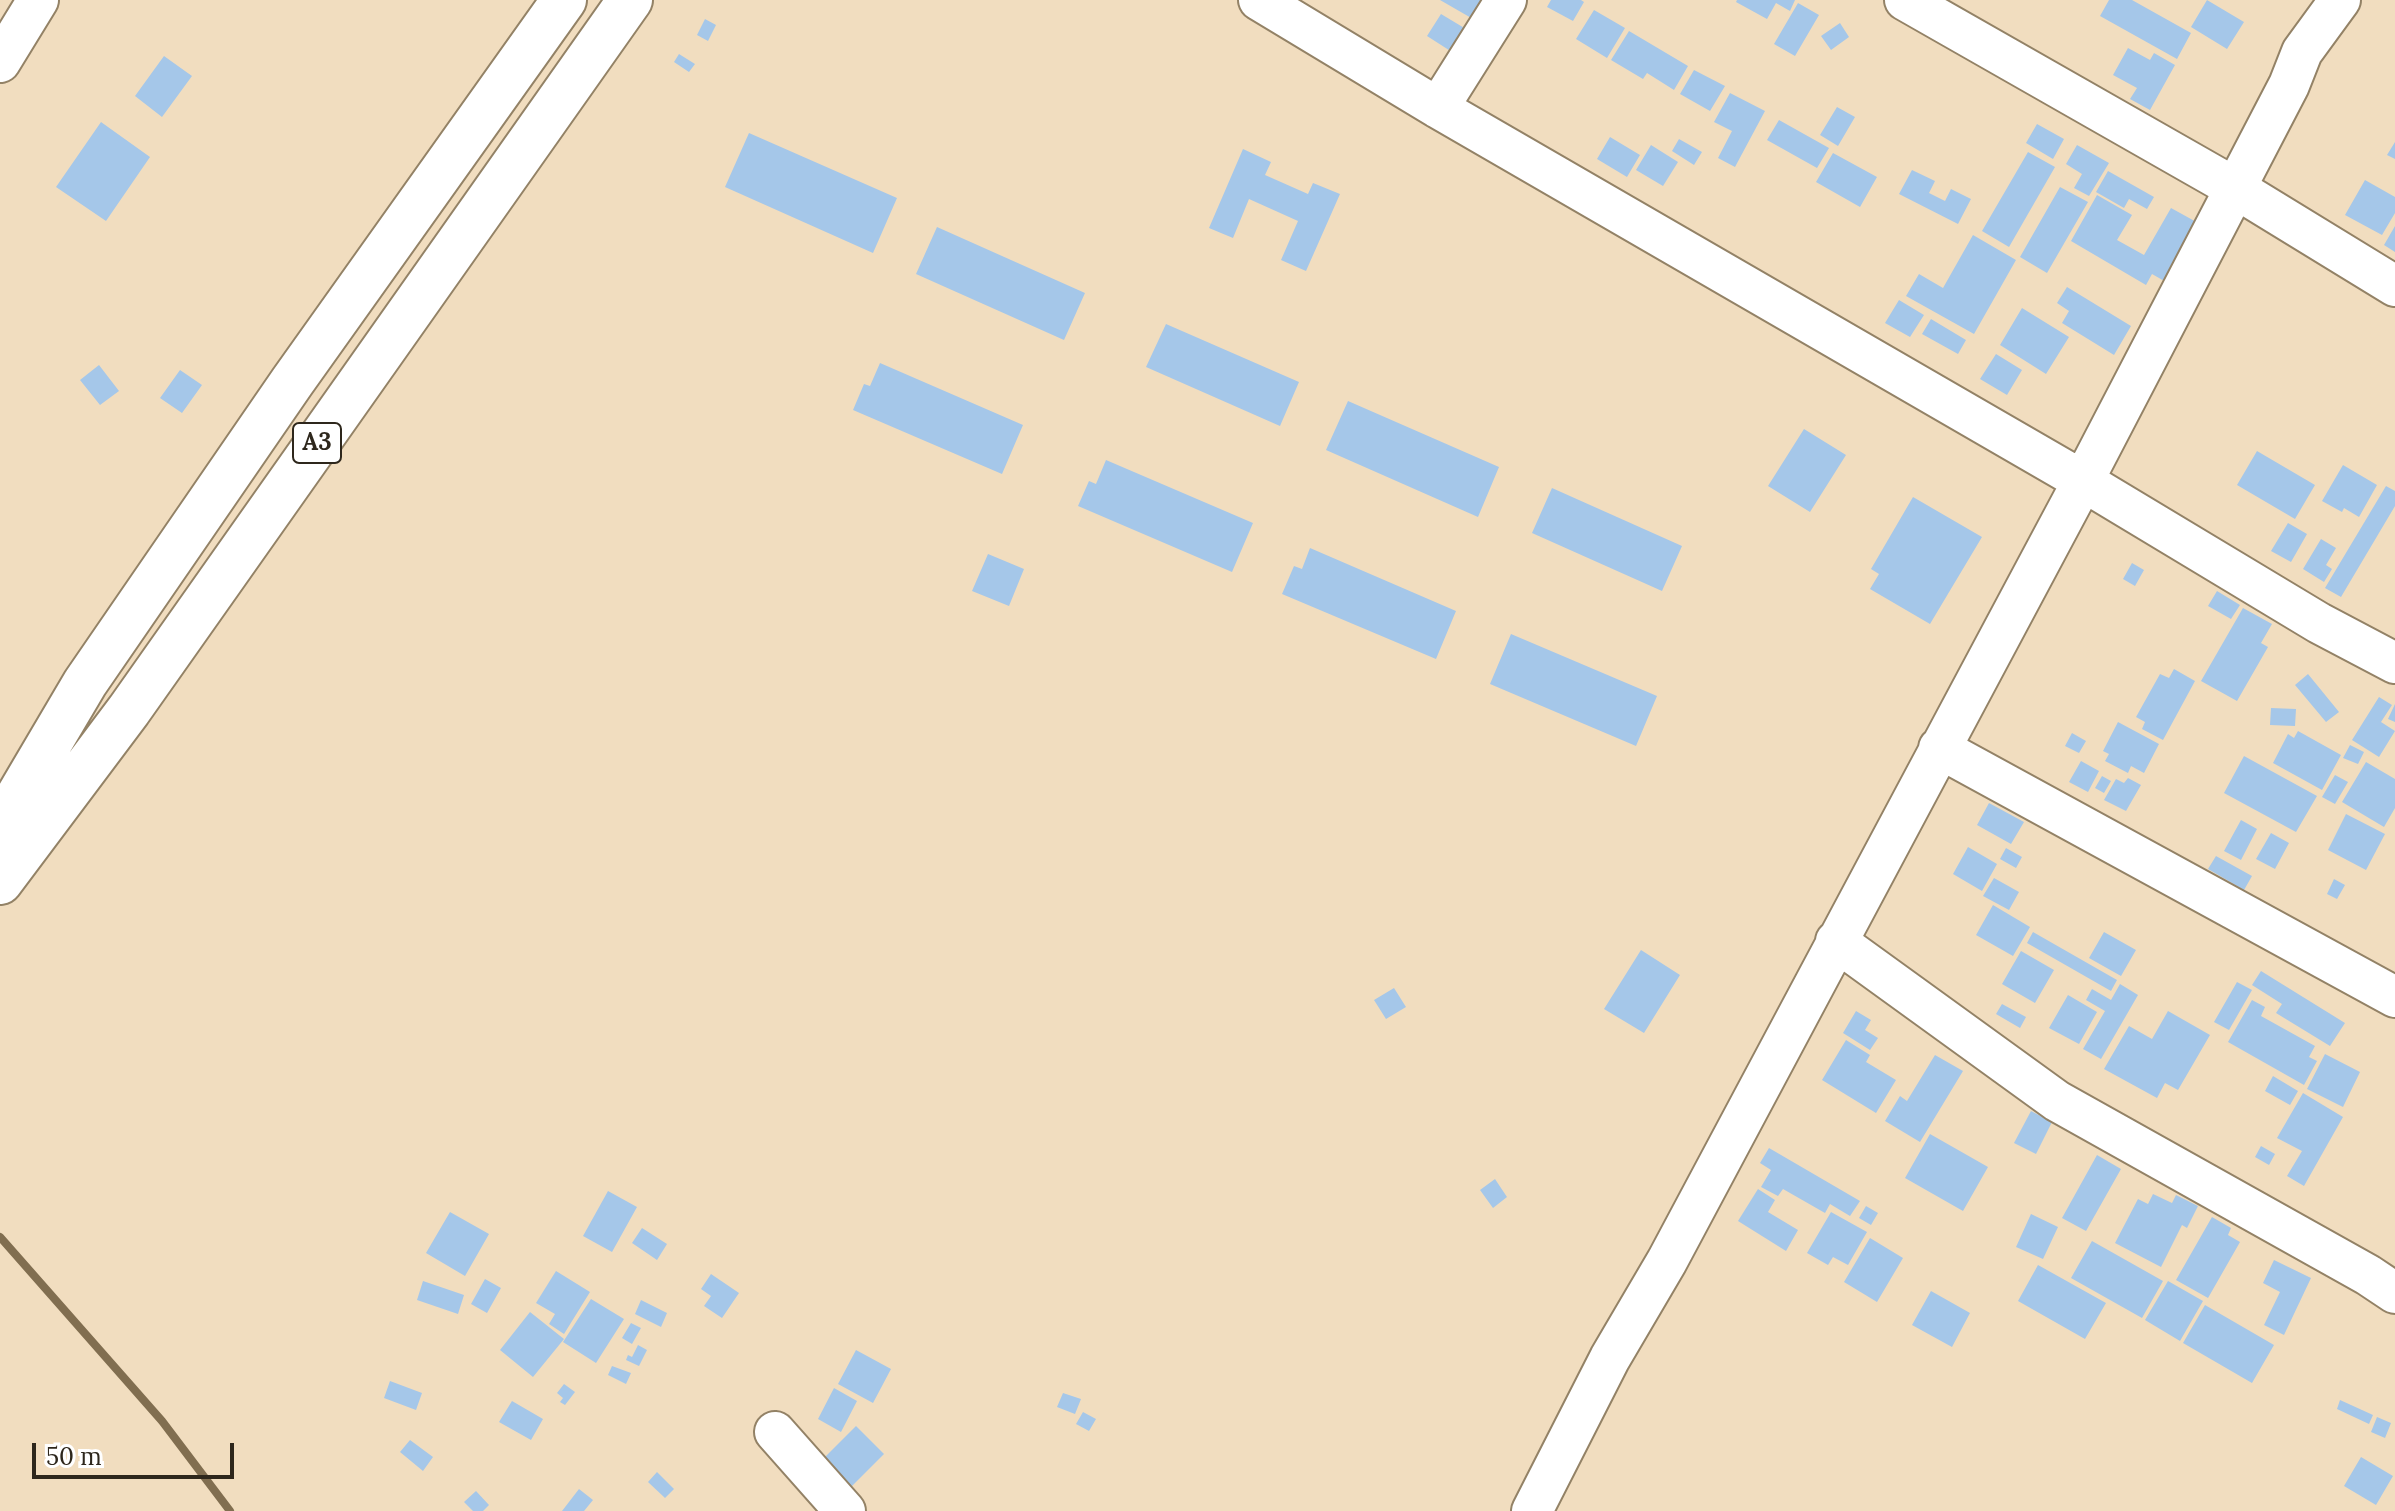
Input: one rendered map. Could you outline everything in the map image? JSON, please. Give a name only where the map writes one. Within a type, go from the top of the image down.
[{"type":"highway","name":"A3","points":[[0,827],[85,683],[292,382],[564,0]]},
{"type":"highway","name":"A3","points":[[0,882],[129,710],[630,0]]},
{"type":"street","points":[[0,62],[38,0]]},
{"type":"street","points":[[1259,0],[1438,108],[2083,481],[2319,623],[2395,663]]},
{"type":"street","points":[[1438,108],[1506,0]]},
{"type":"street","points":[[1905,0],[2235,188],[2395,286]]},
{"type":"street","points":[[1532,1511],[1610,1358],[1667,1261],[2083,481],[2289,85],[2302,52],[2340,0]]},
{"type":"street","points":[[1939,748],[2395,997]]},
{"type":"street","points":[[1836,941],[2057,1101],[2395,1293]]},
{"type":"street","points":[[775,1432],[845,1511]]},
{"type":"building","points":[[1440,0],[1484,0],[1473,19]]},
{"type":"building","points":[[1551,0],[1584,2],[1573,21],[1547,7]]},
{"type":"building","points":[[1737,0],[1795,0],[1790,11],[1776,3],[1767,19]]},
{"type":"building","points":[[2109,0],[2132,0],[2191,33],[2177,59],[2100,16]]},
{"type":"building","points":[[2207,0],[2244,22],[2227,49],[2191,27]]},
{"type":"building","points":[[1798,3],[1819,15],[1795,56],[1774,44]]},
{"type":"building","points":[[1594,10],[1625,28],[1607,58],[1576,39]]},
{"type":"building","points":[[1441,14],[1466,29],[1452,52],[1427,36]]},
{"type":"building","points":[[705,19],[716,25],[708,41],[697,35]]},
{"type":"building","points":[[1840,23],[1849,37],[1831,50],[1821,36]]},
{"type":"building","points":[[1629,31],[1688,66],[1674,90],[1647,73],[1643,79],[1611,60]]},
{"type":"building","points":[[2128,48],[2150,60],[2154,53],[2175,65],[2150,110],[2130,99],[2137,88],[2113,75]]},
{"type":"building","points":[[679,54],[695,64],[689,72],[674,62]]},
{"type":"building","points":[[164,56],[192,76],[162,117],[135,96]]},
{"type":"building","points":[[1694,70],[1725,86],[1710,111],[1680,94]]},
{"type":"building","points":[[1730,93],[1765,111],[1735,167],[1718,158],[1732,131],[1714,122]]},
{"type":"building","points":[[1837,107],[1855,117],[1838,146],[1820,135]]},
{"type":"building","points":[[1779,120],[1829,148],[1817,168],[1767,140]]},
{"type":"building","points":[[101,122],[150,157],[106,221],[56,187]]},
{"type":"building","points":[[2037,124],[2064,139],[2053,159],[2026,143]]},
{"type":"building","points":[[749,133],[897,198],[873,253],[725,187]]},
{"type":"building","points":[[1610,137],[1640,155],[1627,177],[1597,159]]},
{"type":"building","points":[[1679,139],[1702,152],[1694,165],[1672,151]]},
{"type":"building","points":[[2395,142],[2395,159],[2387,155]]},
{"type":"building","points":[[1651,145],[1678,162],[1663,186],[1636,170]]},
{"type":"building","points":[[2077,145],[2109,163],[2089,196],[2074,188],[2082,174],[2066,164]]},
{"type":"building","points":[[1243,149],[1271,162],[1265,175],[1308,194],[1313,183],[1340,194],[1306,271],[1281,260],[1298,221],[1249,199],[1233,238],[1209,228]]},
{"type":"building","points":[[2028,152],[2055,167],[2009,247],[1982,231]]},
{"type":"building","points":[[1833,153],[1877,177],[1860,207],[1816,182]]},
{"type":"building","points":[[1912,170],[1935,181],[1929,193],[1945,201],[1951,189],[1971,199],[1958,224],[1899,194]]},
{"type":"building","points":[[2108,171],[2154,197],[2147,209],[2129,199],[2124,208],[2096,192]]},
{"type":"building","points":[[2365,180],[2395,197],[2395,213],[2382,235],[2345,215]]},
{"type":"building","points":[[2060,187],[2088,202],[2047,273],[2020,257]]},
{"type":"building","points":[[2097,195],[2132,215],[2117,240],[2144,255],[2171,208],[2200,224],[2166,282],[2152,274],[2146,285],[2071,241]]},
{"type":"building","points":[[2395,226],[2395,252],[2384,245]]},
{"type":"building","points":[[937,227],[1085,293],[1064,340],[916,274]]},
{"type":"building","points":[[1973,235],[2016,260],[1974,334],[1906,296],[1919,274],[1943,288]]},
{"type":"building","points":[[2067,287],[2131,326],[2114,355],[2062,323],[2069,311],[2057,303]]},
{"type":"building","points":[[1899,300],[1924,315],[1910,337],[1885,323]]},
{"type":"building","points":[[2022,308],[2069,337],[2046,374],[2000,345]]},
{"type":"building","points":[[1931,319],[1966,340],[1958,354],[1922,334]]},
{"type":"building","points":[[1166,324],[1299,382],[1280,426],[1146,367]]},
{"type":"building","points":[[1996,354],[2022,370],[2007,395],[1980,379]]},
{"type":"building","points":[[880,363],[1023,425],[1002,474],[853,410],[864,384],[870,386]]},
{"type":"building","points":[[99,365],[119,391],[100,405],[80,380]]},
{"type":"building","points":[[180,370],[202,385],[182,413],[160,398]]},
{"type":"building","points":[[1348,401],[1499,467],[1478,517],[1326,450]]},
{"type":"building","points":[[1804,429],[1846,455],[1810,512],[1768,486]]},
{"type":"building","points":[[2257,451],[2315,485],[2295,519],[2237,485]]},
{"type":"building","points":[[1106,460],[1253,523],[1232,572],[1078,506],[1089,481],[1096,484]]},
{"type":"building","points":[[2343,465],[2377,485],[2359,517],[2322,501]]},
{"type":"building","points":[[2386,486],[2395,491],[2395,506],[2341,597],[2325,588]]},
{"type":"building","points":[[1552,488],[1682,546],[1662,591],[1532,533]]},
{"type":"building","points":[[1913,497],[1982,537],[1930,624],[1870,589],[1879,574],[1871,569]]},
{"type":"building","points":[[2288,523],[2307,534],[2291,562],[2271,551]]},
{"type":"building","points":[[2321,539],[2336,548],[2326,565],[2332,569],[2324,582],[2303,569]]},
{"type":"building","points":[[1310,548],[1456,611],[1436,659],[1282,594],[1294,566],[1302,569]]},
{"type":"building","points":[[988,554],[1024,569],[1009,606],[972,591]]},
{"type":"building","points":[[2132,563],[2144,570],[2135,586],[2123,579]]},
{"type":"building","points":[[2217,591],[2240,605],[2231,619],[2208,606]]},
{"type":"building","points":[[2243,608],[2272,624],[2261,643],[2268,647],[2237,701],[2201,681]]},
{"type":"building","points":[[1511,634],[1657,696],[1636,746],[1490,684]]},
{"type":"building","points":[[2174,669],[2195,681],[2163,740],[2142,729],[2145,722],[2136,717],[2160,674],[2169,678]]},
{"type":"building","points":[[2308,674],[2339,712],[2326,722],[2295,685]]},
{"type":"building","points":[[2379,697],[2392,705],[2381,722],[2395,731],[2379,757],[2352,740]]},
{"type":"building","points":[[2395,704],[2395,722],[2388,719]]},
{"type":"building","points":[[2271,708],[2296,709],[2295,726],[2270,725]]},
{"type":"building","points":[[2118,722],[2159,744],[2144,773],[2131,766],[2128,773],[2105,761],[2109,754],[2103,751]]},
{"type":"building","points":[[2298,731],[2341,755],[2322,790],[2273,763],[2288,734],[2294,738]]},
{"type":"building","points":[[2072,733],[2086,741],[2079,753],[2065,746]]},
{"type":"building","points":[[2350,745],[2364,752],[2358,764],[2343,758]]},
{"type":"building","points":[[2244,756],[2317,796],[2296,832],[2224,793]]},
{"type":"building","points":[[2081,761],[2099,771],[2088,792],[2069,782]]},
{"type":"building","points":[[2366,762],[2395,779],[2395,808],[2384,827],[2342,802]]},
{"type":"building","points":[[2335,775],[2348,782],[2335,804],[2322,797]]},
{"type":"building","points":[[2102,776],[2111,781],[2104,793],[2095,788]]},
{"type":"building","points":[[2128,778],[2141,785],[2126,811],[2104,800],[2116,779],[2124,783]]},
{"type":"building","points":[[1989,803],[2024,822],[2011,844],[1977,825]]},
{"type":"building","points":[[2346,814],[2385,834],[2366,870],[2328,850]]},
{"type":"building","points":[[2241,820],[2257,829],[2241,860],[2224,851]]},
{"type":"building","points":[[2271,833],[2289,843],[2275,869],[2256,859]]},
{"type":"building","points":[[1968,847],[1997,864],[1982,891],[1953,874]]},
{"type":"building","points":[[2006,848],[2022,857],[2016,868],[2000,859]]},
{"type":"building","points":[[2216,856],[2252,876],[2244,890],[2208,869]]},
{"type":"building","points":[[1994,878],[2019,892],[2009,910],[1983,896]]},
{"type":"building","points":[[2334,879],[2345,885],[2337,899],[2327,894]]},
{"type":"building","points":[[1993,905],[2030,927],[2013,956],[1976,935]]},
{"type":"building","points":[[2033,932],[2117,980],[2111,991],[2027,943]]},
{"type":"building","points":[[2104,932],[2136,950],[2121,976],[2089,958]]},
{"type":"building","points":[[1641,950],[1680,975],[1644,1033],[1604,1009]]},
{"type":"building","points":[[2021,951],[2054,970],[2035,1003],[2002,984]]},
{"type":"building","points":[[2261,971],[2345,1023],[2330,1046],[2276,1013],[2282,1004],[2252,985]]},
{"type":"building","points":[[2237,982],[2252,990],[2229,1030],[2214,1022]]},
{"type":"building","points":[[2120,984],[2138,995],[2101,1059],[2083,1049],[2105,1011],[2086,1000],[2092,989],[2111,1000]]},
{"type":"building","points":[[1394,988],[1406,1007],[1386,1019],[1374,1000]]},
{"type":"building","points":[[2068,995],[2097,1012],[2079,1044],[2049,1028]]},
{"type":"building","points":[[2252,1000],[2265,1007],[2261,1016],[2315,1046],[2309,1057],[2317,1061],[2304,1085],[2228,1042]]},
{"type":"building","points":[[2002,1004],[2026,1017],[2020,1028],[1996,1014]]},
{"type":"building","points":[[1856,1011],[1871,1020],[1865,1030],[1878,1038],[1870,1050],[1843,1033]]},
{"type":"building","points":[[2168,1011],[2210,1035],[2178,1090],[2165,1083],[2157,1098],[2104,1069],[2129,1026],[2152,1039]]},
{"type":"building","points":[[1846,1040],[1870,1055],[1866,1062],[1896,1080],[1876,1113],[1822,1080]]},
{"type":"building","points":[[2325,1054],[2360,1072],[2343,1107],[2307,1089]]},
{"type":"building","points":[[1935,1055],[1963,1071],[1920,1142],[1885,1121],[1900,1096],[1907,1101]]},
{"type":"building","points":[[2273,1076],[2298,1091],[2290,1105],[2265,1091]]},
{"type":"building","points":[[2303,1093],[2343,1117],[2304,1186],[2287,1176],[2302,1151],[2277,1138]]},
{"type":"building","points":[[2031,1111],[2052,1122],[2036,1154],[2014,1143]]},
{"type":"building","points":[[1930,1134],[1988,1167],[1963,1211],[1905,1178]]},
{"type":"building","points":[[2261,1146],[2275,1154],[2269,1165],[2255,1157]]},
{"type":"building","points":[[1769,1148],[1860,1201],[1850,1216],[1830,1204],[1825,1213],[1783,1189],[1778,1196],[1761,1187],[1771,1170],[1760,1163]]},
{"type":"building","points":[[2097,1155],[2121,1169],[2086,1231],[2062,1218]]},
{"type":"building","points":[[1495,1179],[1507,1197],[1493,1208],[1480,1190]]},
{"type":"building","points":[[1758,1189],[1775,1200],[1768,1212],[1798,1230],[1786,1251],[1738,1221]]},
{"type":"building","points":[[608,1191],[637,1207],[612,1252],[583,1236]]},
{"type":"building","points":[[2153,1194],[2172,1203],[2176,1195],[2198,1206],[2187,1228],[2182,1225],[2161,1267],[2115,1243],[2138,1199],[2148,1204]]},
{"type":"building","points":[[1866,1206],[1878,1213],[1871,1225],[1859,1218]]},
{"type":"building","points":[[450,1212],[489,1234],[465,1276],[426,1253]]},
{"type":"building","points":[[1831,1212],[1867,1232],[1848,1265],[1833,1257],[1828,1265],[1807,1253]]},
{"type":"building","points":[[2031,1214],[2058,1227],[2043,1259],[2016,1247]]},
{"type":"building","points":[[2212,1217],[2231,1228],[2228,1235],[2240,1242],[2208,1298],[2176,1280]]},
{"type":"building","points":[[642,1228],[667,1244],[657,1260],[632,1243]]},
{"type":"building","points":[[1870,1238],[1903,1258],[1877,1302],[1844,1282]]},
{"type":"building","points":[[2092,1241],[2163,1281],[2142,1318],[2071,1278]]},
{"type":"building","points":[[2274,1260],[2311,1278],[2284,1335],[2264,1325],[2280,1292],[2263,1283]]},
{"type":"building","points":[[2038,1265],[2106,1303],[2085,1339],[2018,1301]]},
{"type":"building","points":[[556,1271],[590,1292],[564,1334],[549,1324],[555,1314],[536,1303]]},
{"type":"building","points":[[711,1274],[739,1293],[722,1318],[704,1306],[711,1296],[701,1289]]},
{"type":"building","points":[[485,1279],[501,1288],[487,1313],[471,1304]]},
{"type":"building","points":[[423,1281],[464,1295],[458,1314],[417,1300]]},
{"type":"building","points":[[2168,1281],[2203,1301],[2180,1341],[2145,1320]]},
{"type":"building","points":[[1931,1291],[1970,1313],[1952,1347],[1912,1325]]},
{"type":"building","points":[[591,1299],[624,1319],[596,1363],[563,1342]]},
{"type":"building","points":[[641,1300],[667,1313],[661,1327],[635,1314]]},
{"type":"building","points":[[2205,1305],[2274,1345],[2252,1383],[2183,1343]]},
{"type":"building","points":[[530,1312],[564,1339],[533,1377],[500,1350]]},
{"type":"building","points":[[631,1323],[641,1328],[632,1344],[622,1338]]},
{"type":"building","points":[[638,1345],[647,1350],[639,1366],[626,1360],[628,1355],[632,1357]]},
{"type":"building","points":[[856,1350],[891,1369],[873,1403],[838,1384]]},
{"type":"building","points":[[612,1366],[631,1373],[626,1384],[608,1375]]},
{"type":"building","points":[[390,1381],[422,1393],[416,1410],[384,1398]]},
{"type":"building","points":[[564,1384],[575,1392],[565,1405],[560,1402],[563,1398],[557,1393]]},
{"type":"building","points":[[834,1388],[857,1401],[841,1432],[818,1419]]},
{"type":"building","points":[[1063,1393],[1081,1399],[1075,1414],[1057,1407]]},
{"type":"building","points":[[2340,1400],[2373,1415],[2369,1424],[2337,1409]]},
{"type":"building","points":[[512,1401],[543,1419],[531,1440],[499,1422]]},
{"type":"building","points":[[1083,1412],[1096,1419],[1089,1431],[1076,1424]]},
{"type":"building","points":[[2377,1417],[2391,1423],[2385,1438],[2371,1432]]},
{"type":"building","points":[[856,1426],[884,1454],[849,1489],[821,1461]]},
{"type":"building","points":[[410,1440],[433,1457],[423,1471],[400,1452]]},
{"type":"building","points":[[2361,1457],[2393,1476],[2376,1505],[2344,1486]]},
{"type":"building","points":[[657,1472],[674,1489],[665,1498],[648,1482]]},
{"type":"building","points":[[579,1489],[593,1500],[584,1511],[562,1511]]},
{"type":"building","points":[[476,1491],[489,1505],[483,1511],[473,1511],[464,1502]]},
{"type":"waterway","points":[[0,1237],[162,1421],[230,1511]]}]
